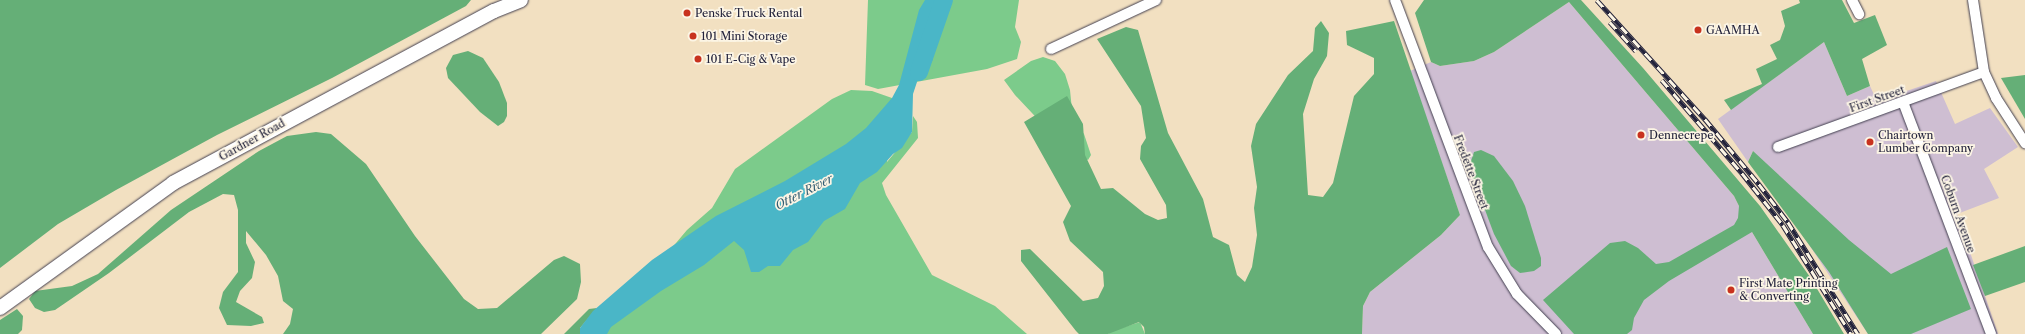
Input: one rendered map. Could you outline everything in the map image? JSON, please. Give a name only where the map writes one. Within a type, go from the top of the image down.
[{"type":"main road","name":"Gardner Road","points":[[0,308],[173,183],[494,11],[521,0]]},
{"type":"street","points":[[1051,49],[1156,0]]},
{"type":"street","name":"Fredette Street","points":[[1395,0],[1488,247],[1515,291],[1556,334]]},
{"type":"street","points":[[1852,0],[1859,14]]},
{"type":"street","points":[[1973,0],[1984,72],[1996,98],[2025,142]]},
{"type":"street","name":"First Street","points":[[1778,147],[1984,72]]},
{"type":"street","name":"Coburn Avenue","points":[[1903,102],[1991,334]]},
{"type":"shaded area","points":[[1569,2],[1734,196],[1739,206],[1739,218],[1752,232],[1813,334],[1362,334],[1363,306],[1370,292],[1441,235],[1460,215],[1410,71],[1431,62],[1440,66],[1474,61],[1494,52]]},
{"type":"shaded area","points":[[1824,42],[1847,96],[1870,86],[1877,101],[1936,81],[1955,124],[1990,108],[2018,147],[1984,169],[1999,198],[1957,214],[1998,334],[1868,334],[1792,219],[1753,151],[1748,162],[1718,119]]},
{"type":"green space","points":[[0,0],[471,0],[466,6],[332,78],[217,135],[116,190],[58,224],[0,268]]},
{"type":"green space","points":[[868,0],[1019,0],[1015,27],[1021,42],[1017,59],[987,69],[878,89],[865,85]]},
{"type":"green space","points":[[1424,0],[1581,0],[1643,68],[1760,206],[1810,277],[1844,334],[1813,334],[1752,232],[1669,281],[1644,300],[1634,318],[1632,330],[1627,334],[1574,334],[1543,300],[1610,243],[1625,241],[1638,248],[1656,264],[1669,262],[1734,225],[1738,218],[1739,206],[1734,196],[1569,2],[1494,52],[1474,61],[1440,66],[1431,62],[1415,13]]},
{"type":"green space","points":[[1799,0],[1842,0],[1854,23],[1875,15],[1887,45],[1862,59],[1870,86],[1847,96],[1824,42],[1731,110],[1724,100],[1762,84],[1756,69],[1777,59],[1770,45],[1780,40],[1785,26],[1781,11],[1800,3]]},
{"type":"green space","points":[[1321,21],[1329,33],[1327,56],[1314,79],[1303,114],[1308,195],[1323,197],[1333,183],[1354,96],[1374,74],[1374,58],[1347,45],[1346,31],[1394,21],[1460,215],[1441,235],[1370,292],[1363,306],[1362,334],[1145,334],[1144,327],[1139,322],[1108,334],[1079,334],[1021,261],[1021,250],[1030,249],[1083,301],[1098,298],[1104,286],[1103,272],[1070,241],[1063,222],[1071,206],[1024,122],[1067,96],[1083,124],[1085,155],[1101,189],[1113,188],[1145,214],[1158,220],[1167,218],[1166,205],[1140,159],[1141,146],[1146,138],[1141,106],[1097,39],[1126,27],[1138,30],[1168,133],[1203,199],[1213,237],[1229,245],[1237,275],[1245,282],[1252,267],[1257,235],[1254,208],[1257,187],[1251,146],[1256,124],[1288,75],[1313,51],[1315,28]]},
{"type":"green space","points":[[468,51],[483,58],[499,82],[507,103],[507,116],[504,122],[498,126],[480,112],[448,78],[446,68],[453,55]]},
{"type":"green space","points":[[1043,57],[1055,61],[1065,74],[1070,90],[1073,120],[1084,134],[1091,155],[1088,160],[1063,146],[1015,95],[1004,80],[1031,61]]},
{"type":"green space","points":[[2025,75],[2025,119],[2001,78]]},
{"type":"green space","points":[[851,90],[872,91],[892,98],[887,162],[912,132],[913,116],[917,122],[918,138],[882,183],[886,195],[932,275],[995,306],[1027,334],[599,334],[687,230],[712,208],[735,169],[832,99]]},
{"type":"green space","points":[[316,132],[331,134],[366,164],[415,236],[464,299],[478,309],[497,308],[554,260],[564,256],[580,264],[581,282],[577,299],[541,334],[283,334],[290,324],[293,309],[283,301],[278,276],[266,255],[246,231],[246,243],[255,262],[252,278],[240,291],[236,302],[262,317],[264,323],[251,326],[227,325],[219,308],[223,292],[238,272],[238,210],[234,195],[223,194],[189,212],[109,273],[55,310],[44,312],[35,308],[29,299],[35,291],[72,286],[98,274],[171,210],[259,151],[287,136]]},
{"type":"green space","points":[[1481,150],[1494,156],[1513,181],[1525,206],[1541,258],[1541,266],[1534,271],[1520,273],[1511,266],[1494,234],[1469,167],[1474,152]]},
{"type":"green space","points":[[1753,151],[1849,240],[1891,274],[1947,247],[1971,309],[1911,334],[1868,334],[1829,272],[1748,162]]},
{"type":"green space","points":[[2025,246],[2025,282],[1985,296],[1973,265]]},
{"type":"green space","points":[[597,308],[580,328],[580,334],[564,334],[589,309]]},
{"type":"green space","points":[[17,309],[23,316],[22,330],[18,334],[0,334],[0,320]]},
{"type":"green space","points":[[1140,322],[1145,334],[1108,334],[1112,331]]},
{"type":"water","points":[[925,0],[947,0],[933,28],[926,49],[933,60],[921,70],[913,94],[912,132],[902,148],[893,154],[877,172],[860,183],[845,209],[824,221],[808,242],[793,250],[780,266],[768,266],[759,272],[751,272],[744,250],[734,241],[704,265],[661,291],[611,327],[607,334],[580,334],[580,328],[593,311],[652,260],[716,216],[785,181],[846,144],[866,128],[892,98],[899,85],[919,10]]},
{"type":"waterway","name":"Otter River","points":[[919,72],[944,0]]},
{"type":"railway","points":[[1597,0],[1705,119],[1759,184],[1788,222],[1858,334]]},
{"type":"railway","points":[[1610,22],[1636,51]]},
{"type":"railway","points":[[1662,80],[1742,173],[1783,225],[1851,334]]},
{"type":"place","name":"Penske Truck Rental","points":[[687,13]]},
{"type":"place","name":"GAAMHA","points":[[1698,30]]},
{"type":"place","name":"101 Mini Storage","points":[[693,36]]},
{"type":"place","name":"101 E-Cig & Vape","points":[[698,59]]},
{"type":"place","name":"Dennecrepe","points":[[1641,135]]},
{"type":"place","name":"Chairtown Lumber Company","points":[[1870,142]]},
{"type":"place","name":"First Mate Printing & Converting","points":[[1731,290]]}]
